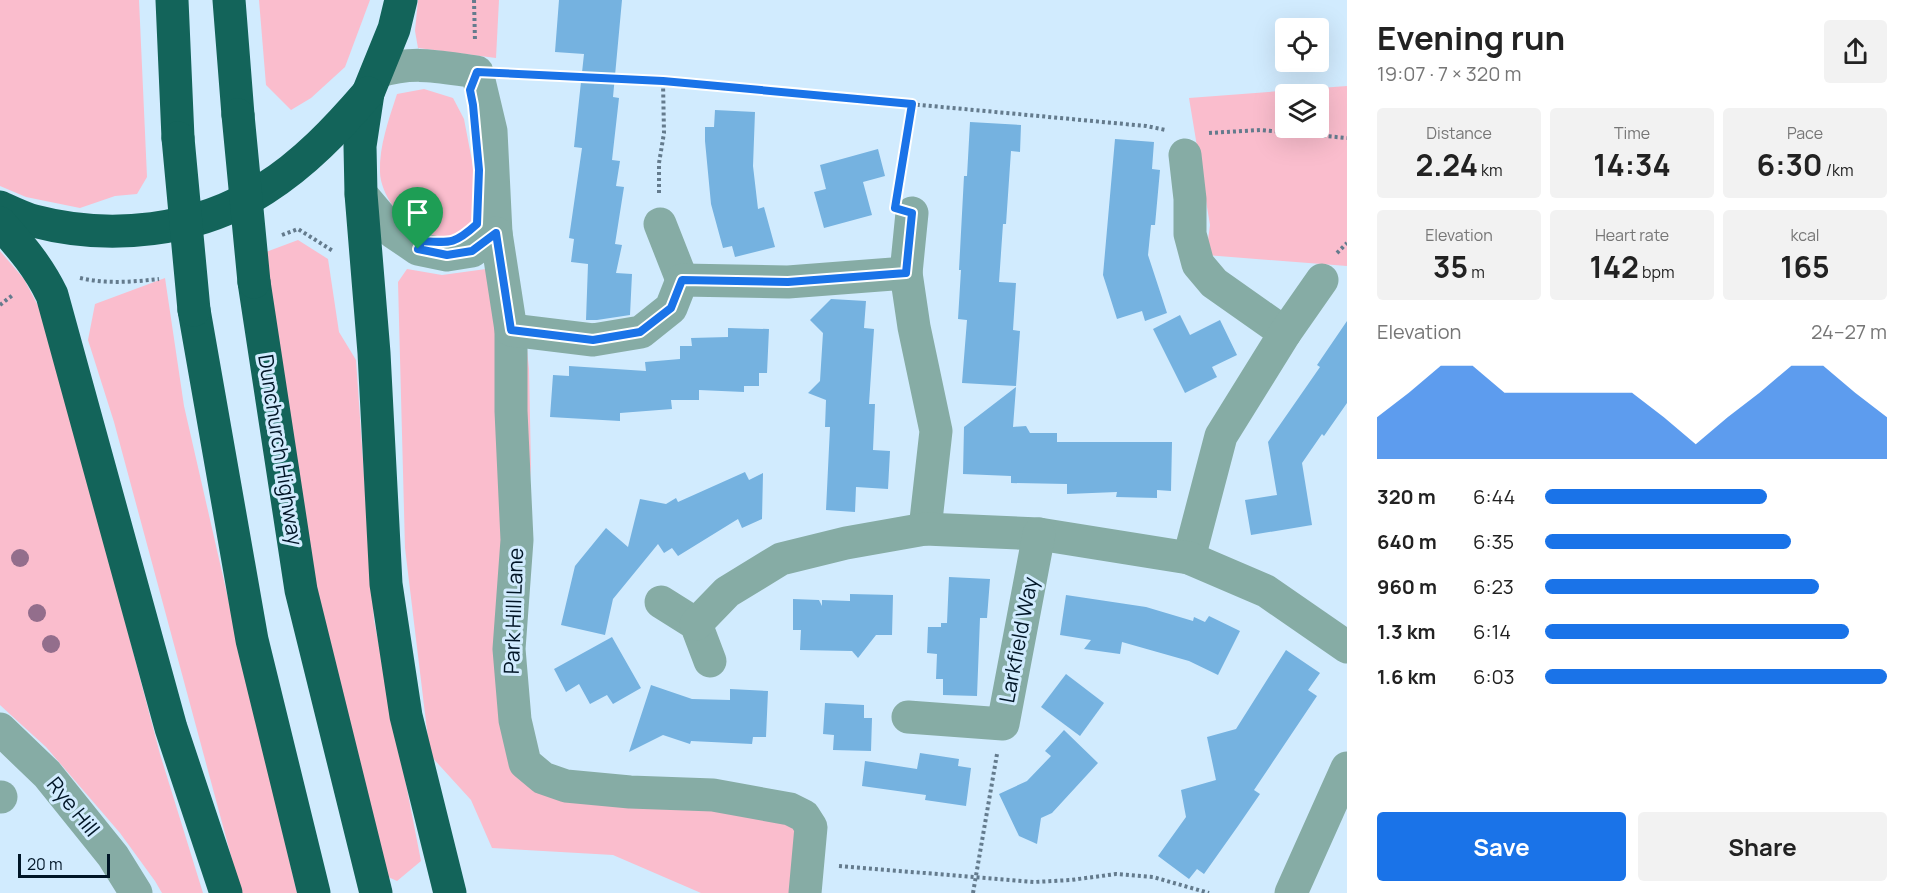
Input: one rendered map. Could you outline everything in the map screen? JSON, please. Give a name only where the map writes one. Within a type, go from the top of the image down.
[{"type":"highway","points":[[172,0],[178,138],[194,310],[252,640],[314,893]]},
{"type":"highway","name":"Dunchurch Highway","points":[[229,0],[254,282],[301,590],[376,893]]},
{"type":"highway","points":[[401,0],[394,29],[373,82],[360,146],[361,194],[374,353],[386,584],[406,716],[450,893]]},
{"type":"highway","points":[[0,207],[33,220],[79,229],[131,231],[178,225],[221,211],[264,190],[306,157],[341,124],[373,82]]},
{"type":"highway","points":[[0,223],[26,251],[52,296],[171,728],[226,893]]},
{"type":"street","points":[[373,82],[396,66],[421,64],[477,72]]},
{"type":"street","name":"Park Hill Lane","points":[[477,72],[491,131],[496,233],[511,330],[511,411],[517,540],[509,649],[515,720],[525,763],[543,778],[566,786],[630,792],[713,795],[790,808],[804,816],[811,827],[807,878]]},
{"type":"street","points":[[1186,145],[1190,234],[1198,264],[1214,283],[1285,333]]},
{"type":"street","points":[[361,194],[393,232],[418,249],[447,255],[472,251],[496,233]]},
{"type":"street","points":[[912,213],[906,273],[914,327],[936,431],[925,529]]},
{"type":"street","points":[[511,330],[593,340],[640,332],[671,308],[682,280],[660,224]]},
{"type":"street","points":[[682,280],[788,282],[906,273]]},
{"type":"street","points":[[1189,558],[1221,436],[1285,333],[1322,280]]},
{"type":"street","points":[[696,624],[727,592],[781,559],[846,543],[925,529],[1039,534],[1189,558],[1266,591],[1347,647]]},
{"type":"street","name":"Larkfield Way","points":[[909,717],[1003,724],[1039,534]]},
{"type":"street","points":[[661,602],[696,624],[710,661]]},
{"type":"street","name":"Rye Hill","points":[[0,729],[47,774],[113,856],[136,893]]},
{"type":"street","points":[[1299,890],[1347,768]]},
{"type":"path","points":[[474,0],[477,72],[663,81],[1146,126],[1186,145],[1260,130],[1347,138]]},
{"type":"path","points":[[660,224],[658,205],[659,164],[663,133],[663,81]]},
{"type":"path","points":[[912,104],[895,208],[912,213]]},
{"type":"path","points":[[0,305],[13,294]]},
{"type":"path","points":[[973,893],[1003,724]]},
{"type":"path","points":[[807,878],[975,877],[1034,882],[1116,874],[1153,877],[1209,893]]},
{"type":"shaded area","points":[[0,0],[139,0],[147,177],[137,194],[115,196],[80,208],[26,197],[0,186]]},
{"type":"shaded area","points":[[259,0],[370,0],[345,67],[311,98],[291,110],[266,85]]},
{"type":"shaded area","points":[[418,0],[499,0],[496,58],[418,48],[415,31]]},
{"type":"shaded area","points":[[1347,86],[1347,266],[1206,255],[1210,225],[1189,98],[1275,91],[1275,138],[1329,138],[1329,87]]},
{"type":"shaded area","points":[[424,89],[453,98],[464,119],[476,182],[472,223],[448,238],[420,233],[406,222],[393,207],[381,180],[380,162],[383,142],[397,94]]},
{"type":"shaded area","points":[[298,240],[328,259],[339,332],[356,360],[374,620],[421,861],[397,881],[386,876],[314,592],[266,252]]},
{"type":"shaded area","points":[[0,251],[24,279],[46,321],[160,754],[203,893],[162,893],[120,833],[46,747],[0,705]]},
{"type":"shaded area","points":[[407,269],[442,275],[486,269],[524,320],[529,369],[531,466],[524,559],[525,763],[594,782],[800,797],[805,893],[701,893],[613,855],[492,848],[471,800],[430,755],[405,548],[398,282]]},
{"type":"shaded area","points":[[165,278],[184,406],[297,893],[241,893],[114,422],[88,340],[95,304]]},
{"type":"building","points":[[559,0],[622,0],[613,97],[619,98],[612,160],[620,161],[616,186],[624,187],[615,244],[622,245],[616,273],[632,274],[630,315],[586,320],[588,264],[571,262],[574,239],[569,238],[582,148],[574,147],[584,54],[555,52]]},
{"type":"building","points":[[715,110],[755,112],[753,166],[758,209],[764,207],[775,247],[735,257],[732,246],[723,248],[711,204],[705,141],[705,127],[714,127]]},
{"type":"building","points":[[970,122],[1021,125],[1020,152],[1011,151],[999,282],[1016,283],[1013,330],[1020,331],[1016,386],[962,383],[967,320],[958,319],[961,270],[959,270],[964,176],[967,176]]},
{"type":"building","points":[[1115,139],[1154,142],[1152,169],[1160,170],[1155,225],[1151,225],[1148,255],[1167,313],[1145,321],[1142,311],[1117,319],[1103,275]]},
{"type":"building","points":[[878,149],[885,176],[863,182],[872,215],[824,228],[814,192],[826,189],[820,165]]},
{"type":"building","points":[[831,299],[866,301],[864,328],[874,329],[869,404],[875,404],[873,450],[890,451],[888,489],[856,487],[855,512],[826,510],[830,427],[825,427],[826,400],[808,393],[820,381],[823,333],[810,320]]},
{"type":"building","points":[[1180,315],[1190,335],[1220,320],[1237,355],[1212,367],[1217,377],[1185,393],[1153,329]]},
{"type":"building","points":[[1347,321],[1347,403],[1302,463],[1312,525],[1251,535],[1245,500],[1277,495],[1268,442],[1320,367],[1317,365]]},
{"type":"building","points":[[728,328],[769,329],[767,373],[759,373],[759,386],[744,386],[744,392],[699,390],[699,400],[671,400],[672,409],[620,413],[620,421],[550,417],[553,375],[569,376],[569,366],[646,371],[645,362],[680,359],[680,346],[692,346],[691,338],[728,337]]},
{"type":"building","points":[[1016,387],[1013,427],[1026,426],[1030,433],[1057,433],[1057,442],[1172,442],[1171,491],[1157,490],[1157,498],[1116,497],[1117,492],[1067,494],[1067,484],[1011,483],[1011,476],[963,474],[964,427]]},
{"type":"building","points":[[745,472],[749,480],[763,473],[762,519],[742,528],[738,519],[678,556],[672,548],[664,553],[658,544],[613,599],[605,635],[561,625],[575,566],[606,528],[628,547],[640,499],[666,504],[676,498],[678,502]]},
{"type":"building","points":[[949,577],[990,579],[987,618],[980,618],[977,696],[943,695],[943,679],[936,679],[937,654],[927,653],[928,627],[941,627],[941,623],[947,623]]},
{"type":"building","points":[[850,594],[893,595],[892,635],[876,635],[858,658],[852,651],[800,650],[801,630],[793,630],[793,599],[819,600],[822,606],[822,600],[850,601]]},
{"type":"building","points":[[1066,595],[1146,607],[1193,621],[1194,617],[1205,622],[1209,616],[1240,631],[1218,675],[1189,661],[1122,642],[1120,654],[1084,649],[1091,640],[1060,635]]},
{"type":"building","points":[[612,637],[641,688],[613,704],[607,695],[590,704],[579,684],[566,692],[554,669]]},
{"type":"building","points":[[1286,650],[1320,673],[1308,690],[1317,696],[1254,790],[1260,794],[1238,826],[1204,874],[1197,869],[1189,879],[1158,856],[1186,817],[1181,790],[1216,780],[1207,737],[1236,729]]},
{"type":"building","points":[[1066,674],[1104,703],[1080,736],[1041,707]]},
{"type":"building","points":[[651,685],[692,699],[730,700],[730,689],[768,691],[766,737],[753,737],[752,744],[691,741],[690,744],[663,735],[629,752]]},
{"type":"building","points":[[825,703],[864,705],[864,718],[872,718],[871,751],[833,750],[834,735],[823,734]]},
{"type":"building","points":[[1064,730],[1098,763],[1052,813],[1041,818],[1037,844],[1019,836],[999,794],[1027,781],[1051,756],[1045,751]]},
{"type":"building","points":[[920,753],[959,759],[958,766],[971,768],[966,806],[925,800],[926,795],[862,786],[865,761],[917,769]]},
{"type":"route","points":[[477,72],[663,81],[912,104],[895,208],[912,213],[906,273],[788,282],[682,280],[671,308],[640,332],[593,340],[511,330],[496,233],[472,251],[447,255],[418,249],[422,241],[451,243],[464,236],[477,224],[479,170],[470,90],[477,72]]}]
